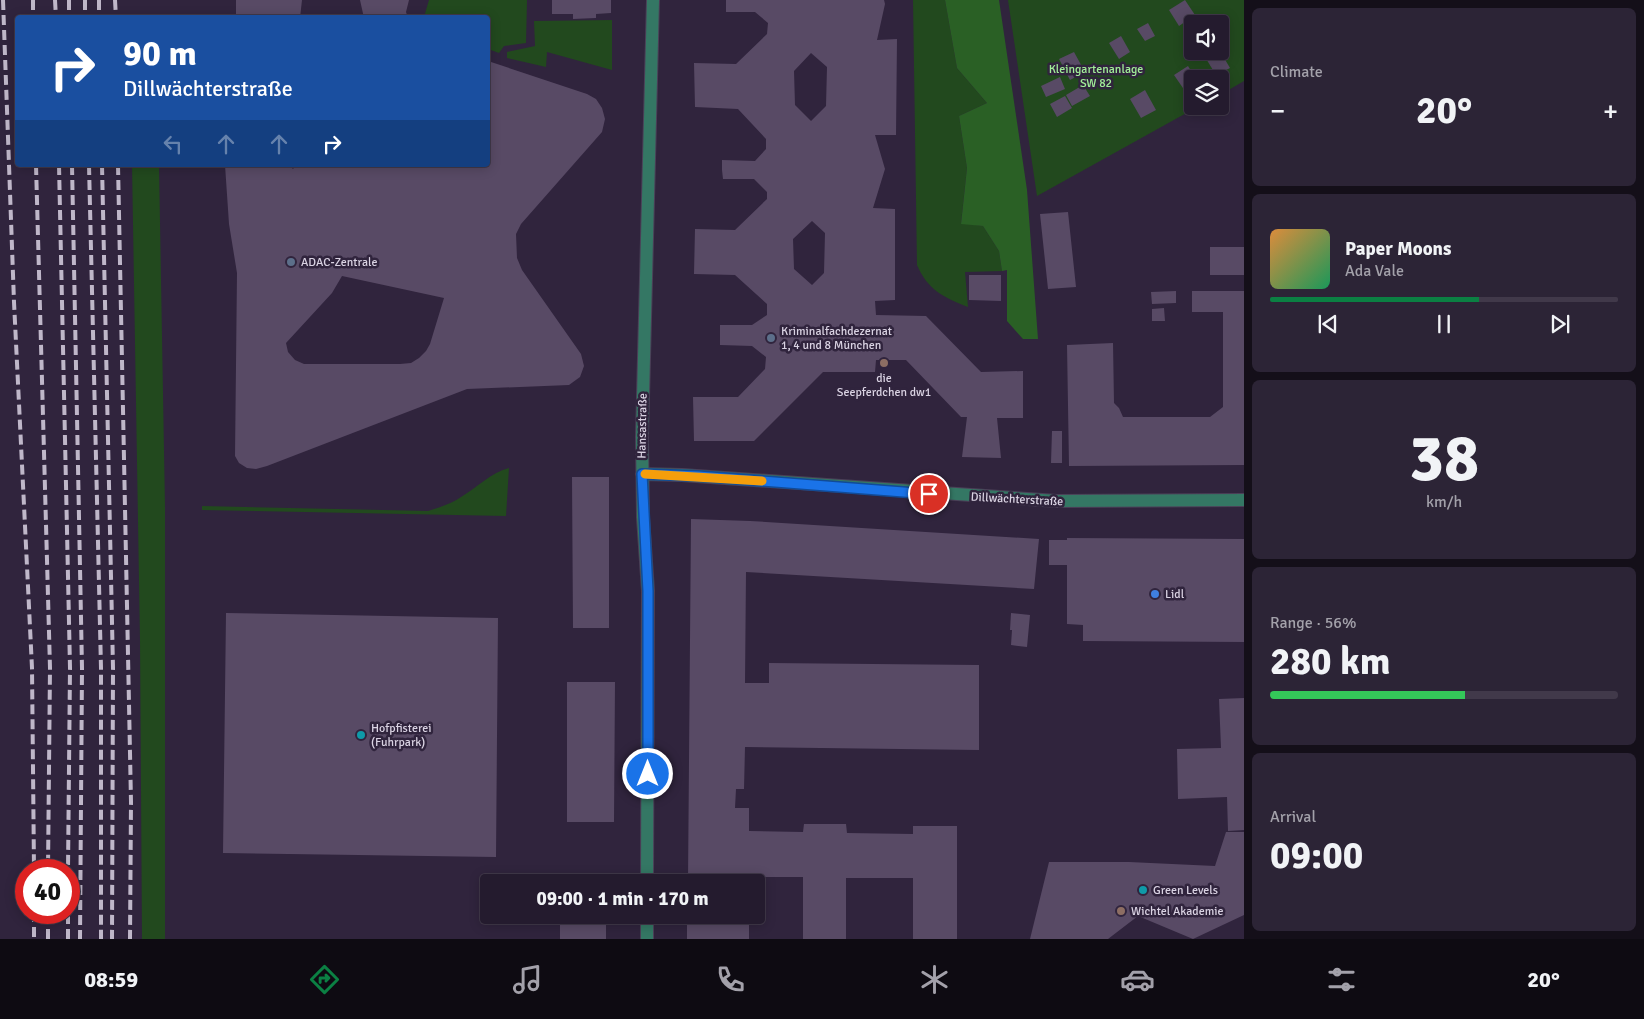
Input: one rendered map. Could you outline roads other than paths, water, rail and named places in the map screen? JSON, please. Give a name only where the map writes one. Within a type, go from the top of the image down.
[{"type":"street","name":"Hansastraße","points":[[647,874],[648,591],[642,474],[653,0]]},
{"type":"street","name":"Dillwächterstraße","points":[[642,474],[698,476],[1057,501],[1244,500]]},
{"type":"street","points":[[647,924],[647,939]]},
{"type":"railway","points":[[3,0],[14,302],[32,668],[34,859]]},
{"type":"railway","points":[[33,0],[33,15]]},
{"type":"railway","points":[[55,0],[56,15]]},
{"type":"railway","points":[[69,0],[69,15]]},
{"type":"railway","points":[[85,0],[85,15]]},
{"type":"railway","points":[[99,0],[99,15]]},
{"type":"railway","points":[[115,0],[116,15]]},
{"type":"railway","points":[[36,167],[50,668],[48,859]]},
{"type":"railway","points":[[59,167],[70,668],[68,859]]},
{"type":"railway","points":[[72,167],[82,668],[80,939]]},
{"type":"railway","points":[[89,167],[101,668],[101,939]]},
{"type":"railway","points":[[102,167],[113,668],[112,939]]},
{"type":"railway","points":[[118,167],[131,802],[130,939]]},
{"type":"railway","points":[[34,924],[34,939]]},
{"type":"railway","points":[[48,924],[48,939]]},
{"type":"railway","points":[[68,924],[68,939]]},
{"type":"place","name":"ADAC-Zentrale","points":[[291,262]]},
{"type":"place","name":"Kriminalfachdezernat 1, 4 und 8 München","points":[[771,338]]},
{"type":"place","name":"die Seepferdchen dw1","points":[[884,363]]},
{"type":"place","name":"Lidl","points":[[1155,594]]},
{"type":"place","name":"Hofpfisterei (Fuhrpark)","points":[[361,735]]},
{"type":"place","name":"Green Levels","points":[[1143,890]]},
{"type":"place","name":"Wichtel Akademie","points":[[1121,911]]},
{"type":"park label","name":"Kleingartenanlage SW 82","points":[[1096,76]]}]
